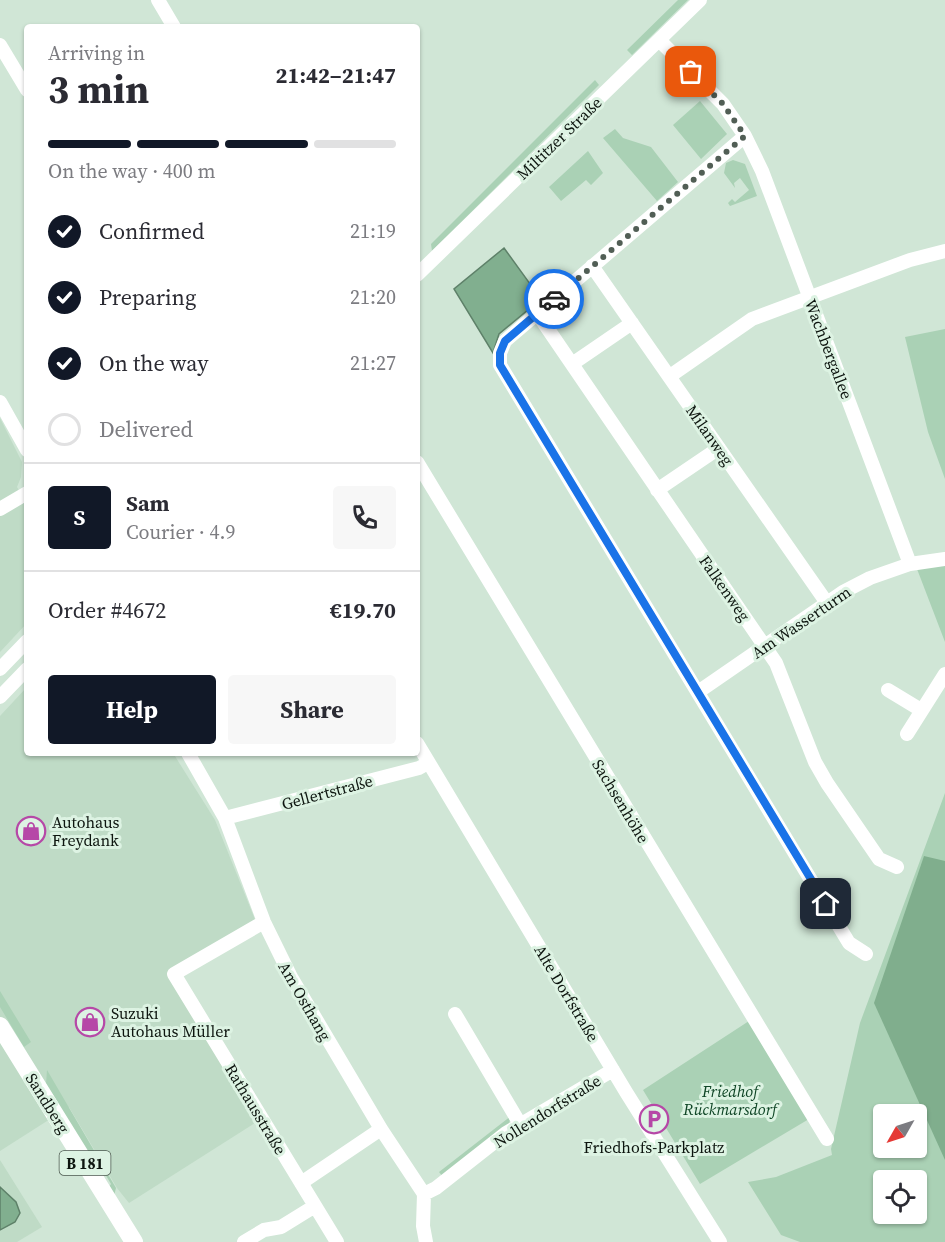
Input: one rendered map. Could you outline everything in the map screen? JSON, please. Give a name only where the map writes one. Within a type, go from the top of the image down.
[{"type":"main road","name":"Sandberg","points":[[0,1026],[134,1242]]},
{"type":"street","points":[[158,0],[172,24]]},
{"type":"street","name":"Miltitzer Straße","points":[[420,272],[700,0]]},
{"type":"street","name":"Wachbergallee","points":[[660,41],[723,104],[745,136],[759,163],[910,564]]},
{"type":"street","points":[[0,45],[24,85]]},
{"type":"street","points":[[745,136],[505,341],[500,353],[500,365],[849,943],[866,954]]},
{"type":"street","points":[[670,376],[752,319],[910,260],[945,251]]},
{"type":"street","name":"Milanweg","points":[[592,266],[827,603]]},
{"type":"street","name":"Falkenweg","points":[[537,313],[765,646],[790,693],[820,772],[879,859],[897,867]]},
{"type":"street","points":[[572,364],[632,323]]},
{"type":"street","points":[[0,402],[24,445]]},
{"type":"street","points":[[657,490],[719,448]]},
{"type":"street","name":"Sachsenhöhe","points":[[420,467],[827,1139]]},
{"type":"street","points":[[0,509],[24,495]]},
{"type":"street","name":"Am Wasserturm","points":[[698,692],[827,603],[870,578],[910,564],[945,559]]},
{"type":"street","points":[[0,669],[24,644]]},
{"type":"street","points":[[0,697],[24,672]]},
{"type":"street","points":[[907,734],[945,674]]},
{"type":"street","points":[[888,690],[921,710]]},
{"type":"street","name":"Alte Dorfstraße","points":[[420,748],[613,1070],[720,1242]]},
{"type":"street","name":"Am Osthang","points":[[190,756],[225,818],[264,922],[291,977],[381,1129],[424,1194]]},
{"type":"street","name":"Gellertstraße","points":[[225,818],[419,768],[428,763]]},
{"type":"street","name":"Rathausstraße","points":[[264,922],[174,974],[337,1242]]},
{"type":"street","points":[[455,1014],[520,1124]]},
{"type":"street","name":"Nollendorfstraße","points":[[424,1194],[436,1188],[520,1124],[613,1070]]},
{"type":"street","points":[[301,1183],[381,1129]]},
{"type":"street","points":[[424,1194],[423,1226],[426,1242]]},
{"type":"street","points":[[244,1242],[264,1230],[281,1227],[315,1206]]},
{"type":"shaded area","points":[[504,248],[541,299],[499,334],[493,353],[454,289]]},
{"type":"shaded area","points":[[0,418],[22,462],[21,477],[17,487],[24,499],[24,626],[0,652]]},
{"type":"shaded area","points":[[24,690],[24,756],[175,756],[215,820],[256,922],[169,972],[255,1123],[129,1203],[117,1188],[69,1107],[0,1151],[0,716]]},
{"type":"shaded area","points":[[924,856],[945,861],[945,1160],[927,1120],[927,1104],[920,1104],[874,1003]]},
{"type":"shaded area","points":[[0,1160],[42,1227],[17,1242],[0,1242]]},
{"type":"shaded area","points":[[0,1187],[16,1202],[20,1213],[15,1222],[0,1230]]},
{"type":"green space","points":[[678,0],[688,0],[632,55],[627,50]]},
{"type":"green space","points":[[595,80],[599,85],[432,251],[431,244]]},
{"type":"green space","points":[[700,101],[727,134],[701,159],[673,125]]},
{"type":"green space","points":[[615,129],[623,138],[651,147],[678,182],[657,201],[603,138]]},
{"type":"green space","points":[[588,151],[603,173],[591,185],[586,180],[561,201],[549,187]]},
{"type":"green space","points":[[733,160],[745,164],[757,196],[730,206],[728,203],[732,199],[735,202],[749,190],[740,178],[734,183],[735,188],[724,173],[726,163]]},
{"type":"green space","points":[[945,329],[945,479],[928,432],[905,337]]},
{"type":"green space","points":[[945,565],[945,642],[917,569]]},
{"type":"green space","points":[[945,793],[945,1242],[800,1242],[781,1235],[748,1182],[776,1177],[832,1155],[831,1149],[860,1023]]},
{"type":"green space","points":[[0,991],[31,1042],[24,1047],[0,1007]]},
{"type":"green space","name":"Friedhof Rückmarsdorf","points":[[749,1021],[809,1119],[700,1184],[643,1090]]},
{"type":"green space","points":[[47,1070],[116,1188],[114,1196],[108,1188],[111,1184],[95,1157],[89,1156],[46,1084]]},
{"type":"green space","points":[[511,1116],[509,1124],[443,1177],[439,1172]]},
{"type":"way so far","points":[[554,299],[745,136],[723,104],[691,72]]},
{"type":"place","name":"Autohaus Freydank","points":[[31,831]]},
{"type":"place","name":"Suzuki Autohaus Müller","points":[[90,1022]]},
{"type":"place","name":"Friedhofs-Parkplatz","points":[[654,1119]]},
{"type":"route","points":[[554,299],[505,341],[500,353],[500,365],[826,904]]}]
